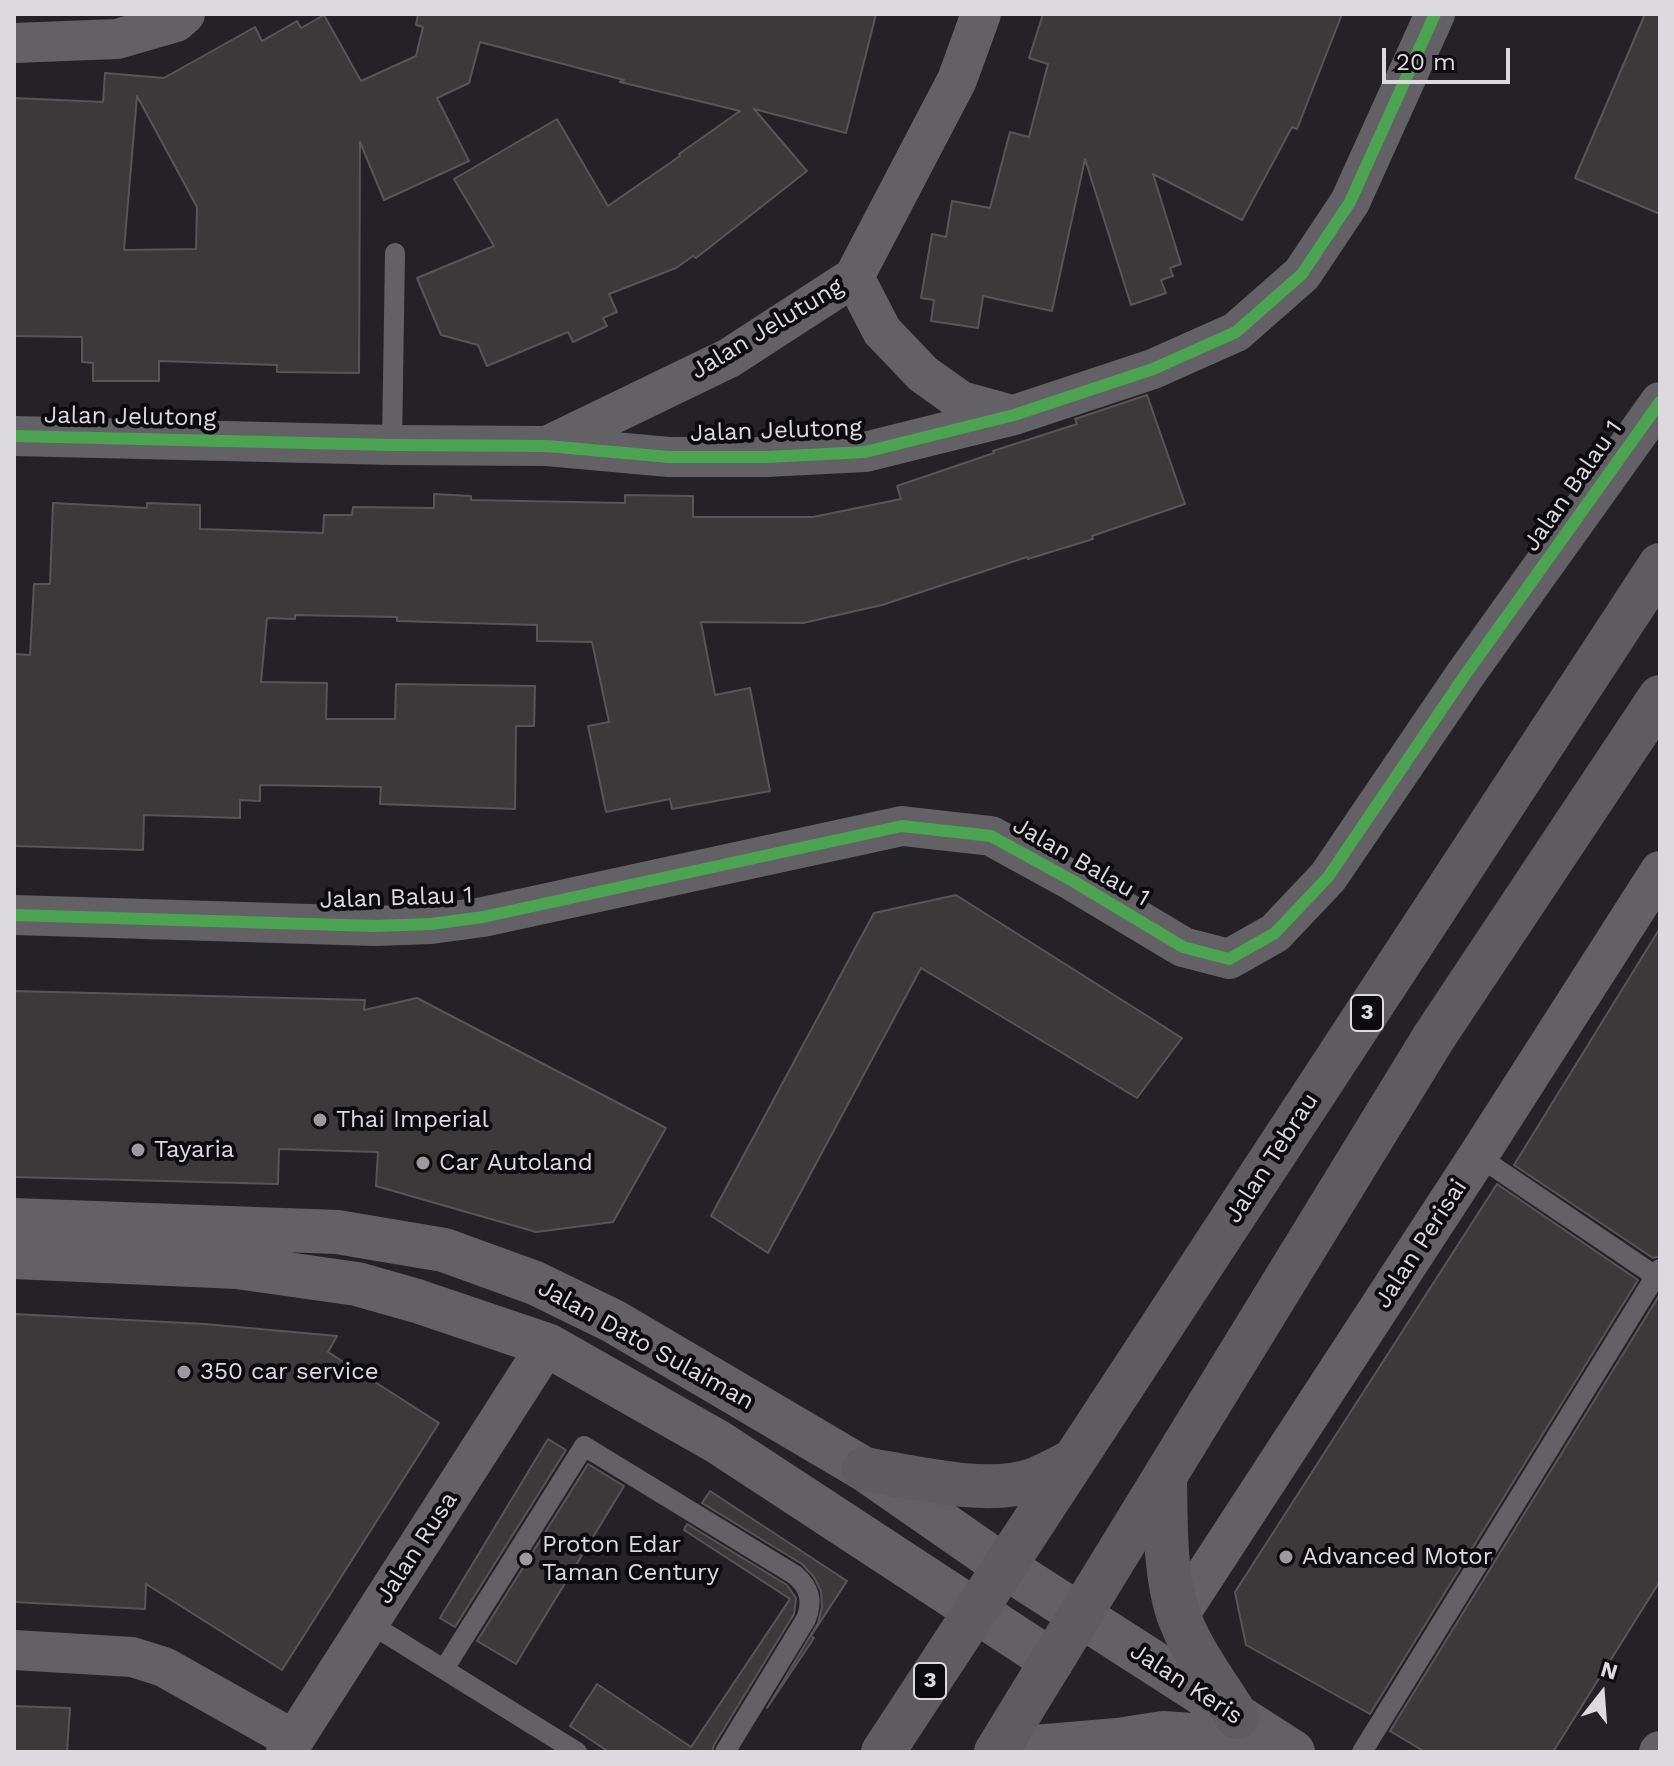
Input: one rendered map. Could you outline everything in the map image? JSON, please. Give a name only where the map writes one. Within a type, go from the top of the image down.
[{"type":"highway","name":"Jalan Tebrau","points":[[883,1752],[1660,565]]},
{"type":"highway","points":[[997,1751],[1434,1037],[1660,697]]},
{"type":"highway","points":[[864,1469],[954,1484],[992,1486],[1031,1481],[1073,1461]]},
{"type":"highway","points":[[1165,1477],[1169,1574],[1179,1615],[1232,1734]]},
{"type":"street","points":[[14,43],[117,39],[176,22],[185,14]]},
{"type":"street","name":"Jalan Jelutung","points":[[547,446],[729,358],[854,277],[957,80],[981,14]]},
{"type":"street","name":"Jalan Jelutong","points":[[14,436],[547,446],[669,457],[766,457],[865,452],[1014,415],[1153,369],[1236,332],[1302,274],[1350,202],[1435,14]]},
{"type":"street","points":[[854,277],[882,331],[923,374],[961,401],[1014,415]]},
{"type":"street","name":"Jalan Balau 1","points":[[14,915],[375,926],[431,924],[483,917],[902,826],[991,836],[1183,947],[1229,959],[1275,933],[1328,877],[1465,675],[1660,402]]},
{"type":"street","name":"Jalan Perisai","points":[[1179,1615],[1660,871]]},
{"type":"street","name":"Jalan Dato Sulaiman","points":[[14,1220],[337,1232],[444,1250],[535,1283],[613,1321],[864,1469],[1080,1616]]},
{"type":"street","name":"Jalan Dato Sulaiman","points":[[14,1257],[237,1267],[289,1273],[372,1288],[547,1345],[718,1442],[1052,1661]]},
{"type":"street","name":"Jalan Rusa","points":[[290,1746],[547,1345]]},
{"type":"street","name":"Jalan Keris","points":[[1080,1616],[1232,1734],[1293,1752]]},
{"type":"street","points":[[14,1650],[132,1657],[164,1667],[290,1746]]},
{"type":"street","name":"Jalan Keris","points":[[997,1751],[1115,1746],[1163,1733],[1192,1735],[1215,1743],[1232,1734]]},
{"type":"lane","points":[[392,445],[395,253]]},
{"type":"lane","points":[[1362,1752],[1659,1275],[1478,1156]]},
{"type":"lane","points":[[444,1669],[584,1446],[805,1583],[811,1607],[806,1619],[725,1752]]},
{"type":"lane","points":[[369,1623],[577,1752]]},
{"type":"building","points":[[418,14],[876,14],[846,133],[754,109],[807,171],[696,258],[693,256],[676,268],[609,294],[617,312],[603,318],[607,326],[573,342],[568,332],[487,366],[478,345],[441,335],[417,278],[494,246],[454,179],[557,119],[608,206],[740,111],[620,82],[624,80],[480,42],[469,83],[437,98],[469,161],[384,200],[360,142],[359,373],[277,372],[277,365],[159,361],[159,381],[93,381],[93,363],[82,362],[82,337],[14,336],[14,98],[103,102],[105,73],[164,78],[255,27],[262,41],[297,21],[301,28],[324,15],[361,81],[416,56],[423,27],[416,25]],"holes":[[[137,96],[197,207],[196,249],[124,250]]]},
{"type":"building","points":[[1043,14],[1342,14],[1297,129],[1292,127],[1242,220],[1153,174],[1181,264],[1170,268],[1173,276],[1161,280],[1166,293],[1131,305],[1085,159],[1052,311],[983,296],[978,328],[931,321],[934,300],[921,298],[932,234],[946,237],[952,201],[990,208],[1010,132],[1029,137],[1048,64],[1029,58]]},
{"type":"building","points":[[1645,14],[1660,14],[1660,214],[1575,178]]},
{"type":"building","points":[[1147,395],[1185,504],[1092,536],[1093,539],[1027,557],[882,605],[803,623],[701,622],[715,695],[750,688],[770,791],[672,809],[670,799],[606,812],[588,726],[609,722],[592,642],[537,641],[537,625],[295,615],[295,619],[267,618],[261,682],[327,683],[326,719],[395,719],[396,684],[535,686],[534,726],[516,726],[515,809],[380,804],[381,787],[260,785],[260,801],[240,800],[240,818],[144,815],[143,850],[14,846],[14,654],[30,655],[34,584],[50,584],[53,503],[147,508],[147,503],[200,505],[200,529],[323,533],[324,515],[352,515],[353,507],[434,508],[434,494],[471,496],[471,500],[625,503],[625,495],[693,496],[693,517],[813,517],[901,499],[897,486],[1077,424],[1075,419]]},
{"type":"building","points":[[956,895],[1182,1038],[1137,1098],[921,968],[768,1253],[711,1216],[874,913]]},
{"type":"building","points":[[1660,928],[1660,1256],[1653,1258],[1514,1165]]},
{"type":"building","points":[[14,991],[365,1000],[364,1010],[417,998],[666,1128],[613,1222],[536,1232],[376,1186],[378,1152],[279,1149],[278,1184],[14,1177]]},
{"type":"building","points":[[1497,1184],[1638,1280],[1370,1714],[1246,1645],[1235,1592]]},
{"type":"building","points":[[1660,1294],[1660,1581],[1553,1752],[1425,1752],[1390,1731]]},
{"type":"building","points":[[14,1314],[205,1324],[337,1336],[328,1352],[439,1423],[282,1670],[146,1584],[145,1609],[14,1602]]},
{"type":"building","points":[[548,1439],[566,1450],[455,1627],[440,1618]]},
{"type":"building","points":[[588,1464],[624,1486],[516,1664],[477,1641]]},
{"type":"building","points":[[710,1491],[847,1581],[811,1636],[814,1638],[767,1708],[818,1623],[822,1607],[821,1591],[802,1564],[702,1503]]},
{"type":"building","points":[[687,1524],[787,1585],[796,1598],[794,1614],[712,1752],[609,1752],[570,1726],[597,1684],[691,1747],[790,1599],[684,1530]]},
{"type":"building","points":[[14,1706],[70,1708],[67,1752],[14,1752]]},
{"type":"cycle path","points":[[14,436],[547,446],[669,457],[766,457],[865,452],[1014,415],[1153,369],[1236,332],[1302,274],[1350,202],[1435,14]]},
{"type":"cycle path","points":[[14,915],[375,926],[431,924],[483,917],[902,826],[991,836],[1183,947],[1229,959],[1275,933],[1328,877],[1465,675],[1660,402]]},
{"type":"place","name":"Thai Imperial","points":[[320,1120]]},
{"type":"place","name":"Tayaria","points":[[138,1150]]},
{"type":"place","name":"Car Autoland","points":[[423,1163]]},
{"type":"place","name":"350 car service","points":[[184,1372]]},
{"type":"place","name":"Advanced Motor","points":[[1286,1557]]},
{"type":"place","name":"Proton Edar Taman Century","points":[[526,1559]]}]
